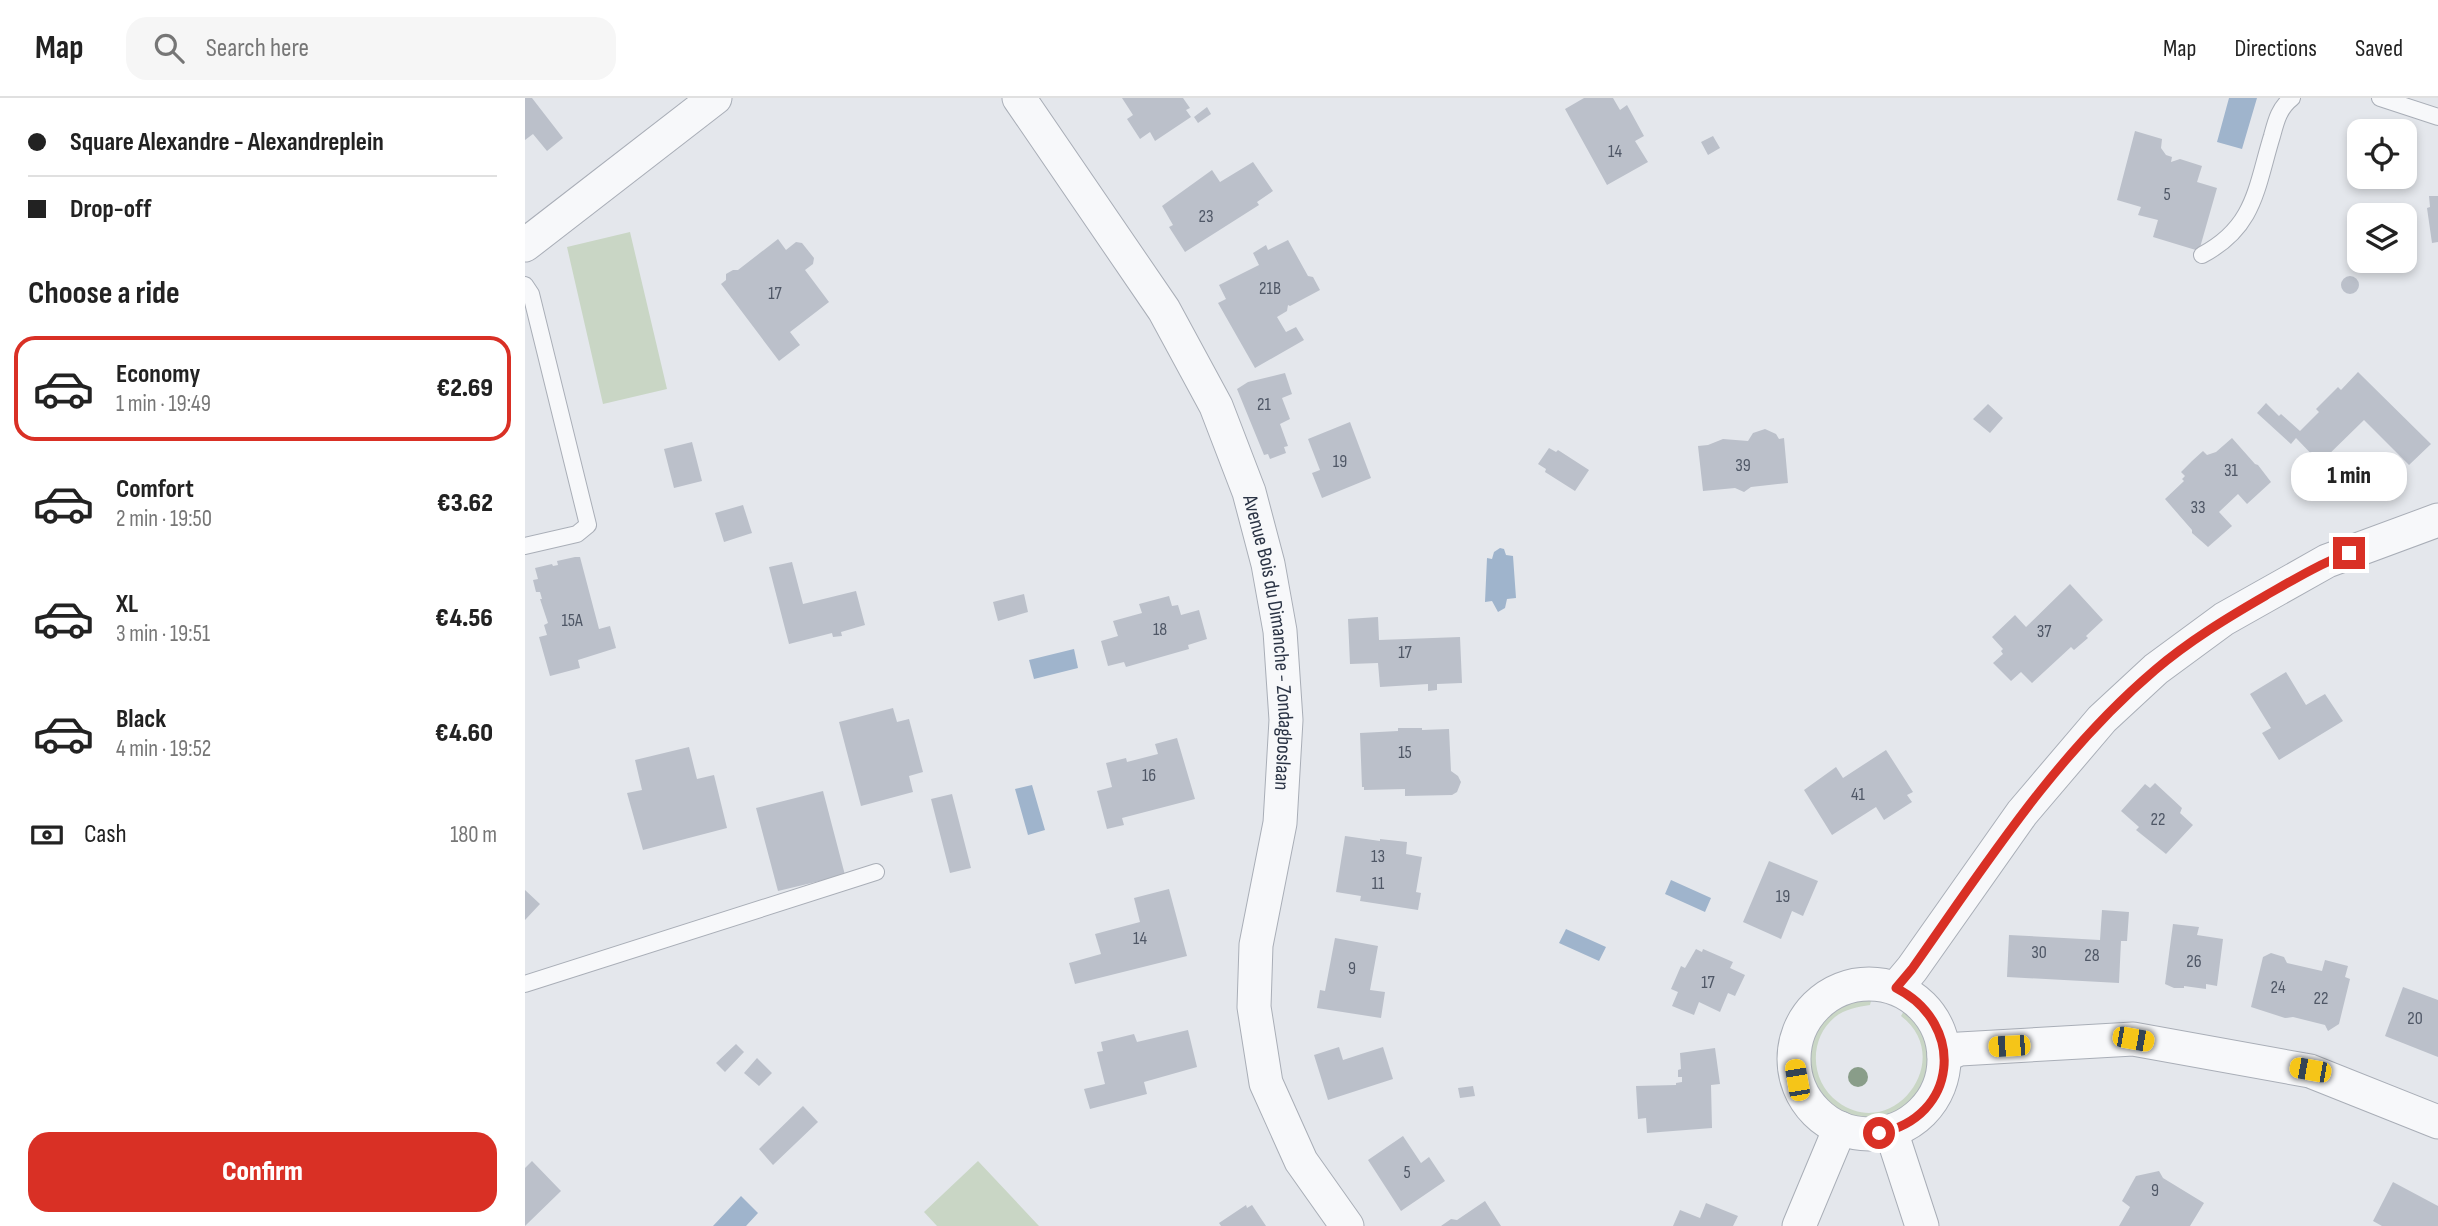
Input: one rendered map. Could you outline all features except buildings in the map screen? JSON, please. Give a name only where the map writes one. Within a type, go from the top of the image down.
[{"type":"street","points":[[525,245],[715,98]]},
{"type":"street","name":"Avenue Bois du Dimanche - Zondagboslaan","points":[[1019,98],[1164,310],[1216,406],[1249,492],[1268,565],[1280,631],[1286,720],[1280,823],[1256,945],[1254,1007],[1266,1083],[1301,1161],[1347,1226]]},
{"type":"street","points":[[1896,988],[2022,813],[2102,719],[2156,669],[2224,620],[2327,561],[2438,520]]},
{"type":"street","points":[[1863,984],[1896,988],[1911,996],[1934,1022],[1944,1055],[1939,1087],[1920,1114],[1891,1131],[1865,1134],[1825,1121],[1813,1109],[1797,1080],[1794,1056],[1799,1031],[1807,1016],[1831,994],[1863,984]]},
{"type":"street","points":[[1944,1055],[1960,1049],[2133,1039],[2310,1070],[2438,1122]]},
{"type":"street","points":[[1799,1226],[1840,1128]]},
{"type":"street","points":[[1891,1131],[1922,1226]]},
{"type":"lane","points":[[2202,255],[2228,239],[2240,226],[2249,210],[2279,112],[2291,98]]},
{"type":"lane","points":[[2380,98],[2438,117]]},
{"type":"lane","points":[[525,285],[531,293],[588,525],[577,534],[525,546]]},
{"type":"lane","points":[[525,985],[876,872]]},
{"type":"green space","points":[[630,232],[667,389],[603,404],[567,247]]},
{"type":"green space","points":[[1872,997],[1870,1005],[1847,1010],[1835,1017],[1820,1037],[1816,1060],[1818,1072],[1829,1094],[1838,1102],[1859,1112],[1879,1112],[1897,1104],[1911,1090],[1920,1073],[1923,1053],[1917,1034],[1901,1016],[1905,1009],[1922,1026],[1930,1045],[1930,1066],[1923,1086],[1911,1103],[1894,1115],[1873,1120],[1849,1117],[1832,1108],[1820,1096],[1812,1080],[1809,1063],[1810,1046],[1826,1015],[1845,1002]]},
{"type":"green space","points":[[978,1161],[1039,1226],[937,1226],[924,1212]]},
{"type":"water","points":[[2229,98],[2257,98],[2242,149],[2217,142]]},
{"type":"water","points":[[1500,548],[1504,549],[1506,555],[1513,556],[1516,598],[1507,599],[1505,608],[1498,612],[1492,601],[1485,602],[1487,558],[1492,559],[1494,552]]},
{"type":"water","points":[[1074,649],[1078,668],[1034,679],[1029,660]]},
{"type":"water","points":[[1032,785],[1045,830],[1028,835],[1015,789]]},
{"type":"water","points":[[1671,880],[1711,898],[1705,912],[1665,894]]},
{"type":"water","points":[[1566,929],[1606,947],[1599,961],[1559,943]]},
{"type":"water","points":[[741,1196],[758,1213],[746,1226],[713,1226]]},
{"type":"route","points":[[1879,1133],[1891,1131],[1920,1114],[1931,1102],[1943,1071],[1941,1038],[1934,1022],[1911,996],[1896,988],[2022,813],[2102,719],[2156,669],[2224,620],[2327,561],[2349,553]]}]
